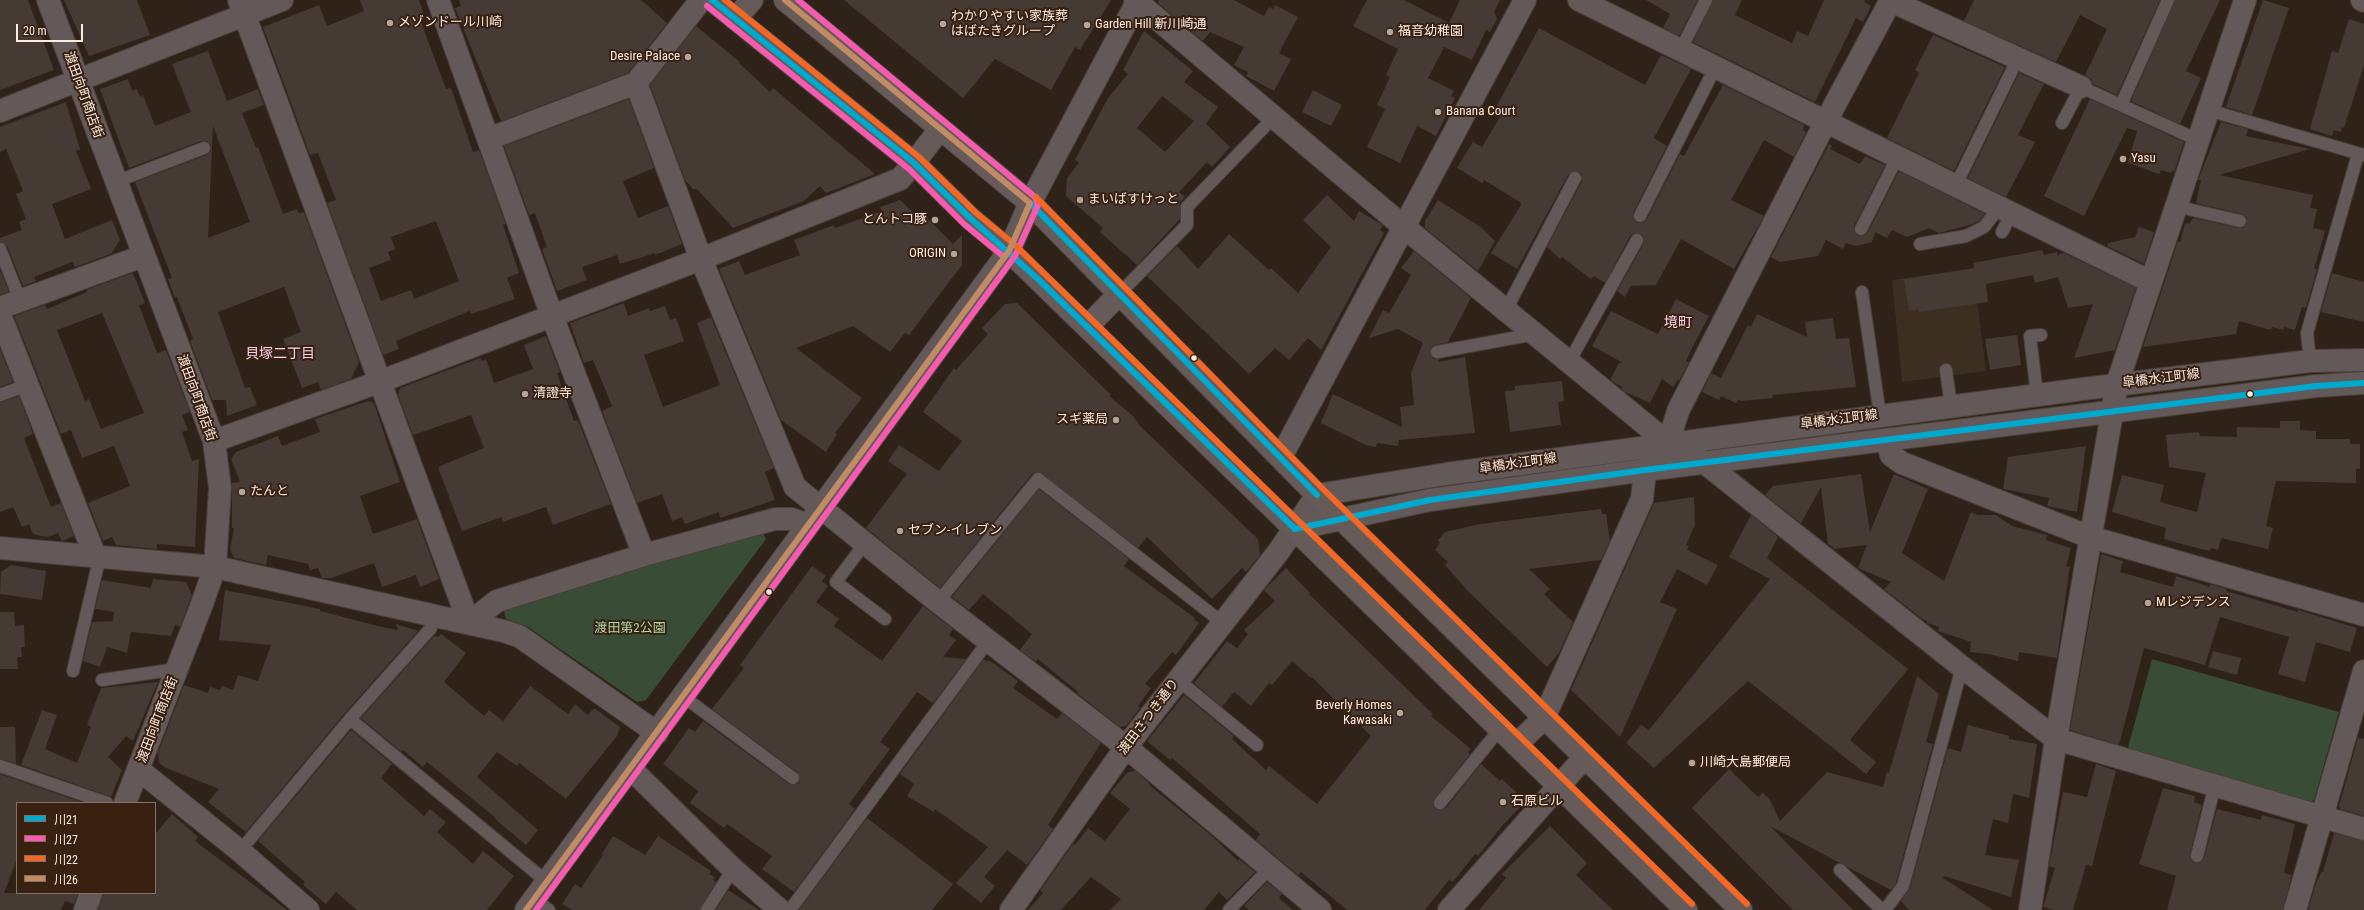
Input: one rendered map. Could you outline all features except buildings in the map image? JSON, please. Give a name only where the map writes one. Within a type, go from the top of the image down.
[{"type":"main road","points":[[712,0],[914,163],[970,218],[1009,251],[1499,730],[1559,786],[1686,910]]},
{"type":"main road","points":[[735,19],[752,0]]},
{"type":"main road","points":[[785,0],[1030,203],[1281,457],[1316,495],[1342,518],[1740,910]]},
{"type":"main road","points":[[914,163],[940,129]]},
{"type":"main road","points":[[1087,327],[1119,294]]},
{"type":"main road","points":[[1516,745],[1544,718]]},
{"type":"main road","points":[[1559,786],[1584,758]]},
{"type":"street","name":"渡田向町商店街","points":[[48,0],[115,182],[214,441],[220,488],[214,567],[177,669],[125,802]]},
{"type":"street","points":[[0,110],[77,80],[242,7],[282,0]]},
{"type":"street","points":[[438,0],[552,316],[644,555]]},
{"type":"street","points":[[488,139],[636,83],[701,0]]},
{"type":"street","points":[[537,906],[547,882],[684,697],[1009,251],[1030,203],[1137,0],[1404,226],[1668,443],[1705,463],[2056,740],[2364,829]]},
{"type":"street","points":[[1281,457],[1525,0]]},
{"type":"street","points":[[1579,0],[1955,187],[2004,218],[2149,282]]},
{"type":"street","points":[[1544,718],[1642,500],[1645,470],[1668,443],[1678,411],[1825,123],[1856,76],[1880,30],[1890,0],[2081,87]]},
{"type":"street","points":[[2030,910],[2056,740],[2117,384],[2149,282],[2170,208],[2198,140],[2245,0]]},
{"type":"street","points":[[242,7],[469,623]]},
{"type":"street","points":[[636,83],[701,259],[795,486],[938,602],[990,640],[1126,747],[1320,910]]},
{"type":"street","points":[[214,441],[379,382],[701,259],[900,179],[914,163]]},
{"type":"street","points":[[0,308],[143,256]]},
{"type":"street","points":[[0,314],[27,385],[98,556]]},
{"type":"street","name":"皐橋水江町線","points":[[1316,495],[1382,483],[1668,443],[2117,384],[2310,361],[2364,360]]},
{"type":"street","name":"皐橋水江町線","points":[[1294,529],[1430,500],[1645,470],[2316,386],[2364,383]]},
{"type":"street","points":[[1887,440],[1891,455],[1902,463],[2090,537],[2364,615]]},
{"type":"street","name":"渡田さつき通り","points":[[1011,910],[1126,747],[1294,529],[1316,495]]},
{"type":"street","points":[[469,623],[497,601],[644,555],[775,519],[792,519],[808,525]]},
{"type":"street","points":[[1,550],[98,556],[214,567],[434,615],[519,636],[657,733]]},
{"type":"street","points":[[2295,910],[2321,816],[2359,706],[2364,671]]},
{"type":"street","points":[[138,769],[240,850],[301,908]]},
{"type":"street","points":[[631,769],[733,869],[780,910]]},
{"type":"street","points":[[1449,910],[1559,786]]},
{"type":"street","points":[[85,910],[92,894]]},
{"type":"lane","points":[[1680,51],[1706,0]]},
{"type":"lane","points":[[2121,104],[2168,0]]},
{"type":"lane","points":[[1955,187],[2018,58]]},
{"type":"lane","points":[[1640,216],[1715,68]]},
{"type":"lane","points":[[2062,123],[2081,87],[2198,140]]},
{"type":"lane","points":[[2208,110],[2361,154],[2307,333],[2310,361]]},
{"type":"lane","points":[[1119,294],[1187,225],[1188,207],[1274,117]]},
{"type":"lane","points":[[115,182],[204,148]]},
{"type":"lane","points":[[1861,229],[1896,158]]},
{"type":"lane","points":[[1506,310],[1575,178]]},
{"type":"lane","points":[[2170,208],[2240,222]]},
{"type":"lane","points":[[1920,244],[1966,236],[1984,227],[1996,214],[2004,218]]},
{"type":"lane","points":[[1569,362],[1637,240]]},
{"type":"lane","points":[[0,249],[20,300]]},
{"type":"lane","points":[[1862,292],[1880,415]]},
{"type":"lane","points":[[1437,352],[1535,334]]},
{"type":"lane","points":[[2037,395],[2030,336],[2041,335]]},
{"type":"lane","points":[[1946,370],[1951,406]]},
{"type":"lane","points":[[0,396],[27,385]]},
{"type":"lane","points":[[938,602],[1038,479],[1223,623]]},
{"type":"lane","points":[[865,543],[836,582],[886,619]]},
{"type":"lane","points":[[73,671],[98,556]]},
{"type":"lane","points":[[240,850],[350,719],[431,628],[434,615]]},
{"type":"lane","points":[[790,910],[990,640]]},
{"type":"lane","points":[[1840,870],[1883,910],[1903,886],[1962,667]]},
{"type":"lane","points":[[102,680],[177,669]]},
{"type":"lane","points":[[1178,680],[1257,745]]},
{"type":"lane","points":[[684,697],[793,778]]},
{"type":"lane","points":[[350,719],[547,882]]},
{"type":"lane","points":[[1440,803],[1499,730]]},
{"type":"lane","points":[[0,766],[104,802]]},
{"type":"lane","points":[[2197,856],[2215,785]]},
{"type":"lane","points":[[1229,910],[1270,868]]},
{"type":"lane","points":[[707,910],[733,869]]},
{"type":"shaded area","points":[[1973,269],[1986,371],[1902,382],[1892,280]]},
{"type":"green space","name":"渡田第2公園","points":[[762,531],[766,539],[646,700],[637,702],[528,627],[506,619],[503,609]]},
{"type":"green space","points":[[2152,659],[2339,712],[2314,800],[2307,803],[2127,751]]},
{"type":"transit line","name":"川21","points":[[712,0],[914,163],[970,218],[1040,281],[1295,529]]},
{"type":"transit line","name":"川22","points":[[725,0],[919,157],[975,212],[1015,245],[1692,904]]},
{"type":"transit line","name":"川26","points":[[526,910],[1009,251],[1030,203],[785,0]]},
{"type":"transit line","name":"川27","points":[[536,910],[1015,256],[1038,205],[1035,197],[798,0]]},
{"type":"transit line","name":"川27","points":[[707,6],[909,169],[964,224],[1004,257]]},
{"type":"transit line","name":"川22","points":[[1036,197],[1323,489],[1747,904]]},
{"type":"transit line","name":"川21","points":[[1030,203],[1317,495]]},
{"type":"transit line","name":"川21","points":[[1295,529],[1430,500],[1645,470],[2316,386],[2364,383]]},
{"type":"place","name":"メゾンドール川崎","points":[[390,23]]},
{"type":"place","name":"わかりやすい家族葬 はばたきグループ","points":[[943,24]]},
{"type":"place","name":"Garden Hill 新川崎通","points":[[1087,25]]},
{"type":"place","name":"福音幼稚園","points":[[1390,32]]},
{"type":"place","name":"Desire Palace","points":[[688,57]]},
{"type":"place","name":"Banana Court","points":[[1438,112]]},
{"type":"place","name":"Yasu","points":[[2123,159]]},
{"type":"place","name":"まいばすけっと","points":[[1080,200]]},
{"type":"place","name":"とんトコ豚","points":[[935,220]]},
{"type":"place","name":"ORIGIN","points":[[954,254]]},
{"type":"place","name":"清證寺","points":[[525,394]]},
{"type":"place","name":"スギ薬局","points":[[1116,420]]},
{"type":"place","name":"たんと","points":[[242,492]]},
{"type":"place","name":"セブン-イレブン","points":[[900,531]]},
{"type":"place","name":"Mレジデンス","points":[[2148,603]]},
{"type":"place","name":"Beverly Homes Kawasaki","points":[[1400,713]]},
{"type":"place","name":"川崎大島郵便局","points":[[1692,763]]},
{"type":"place","name":"石原ビル","points":[[1503,802]]},
{"type":"district","name":"境町","points":[[1678,323]]},
{"type":"district","name":"貝塚二丁目","points":[[280,354]]}]
